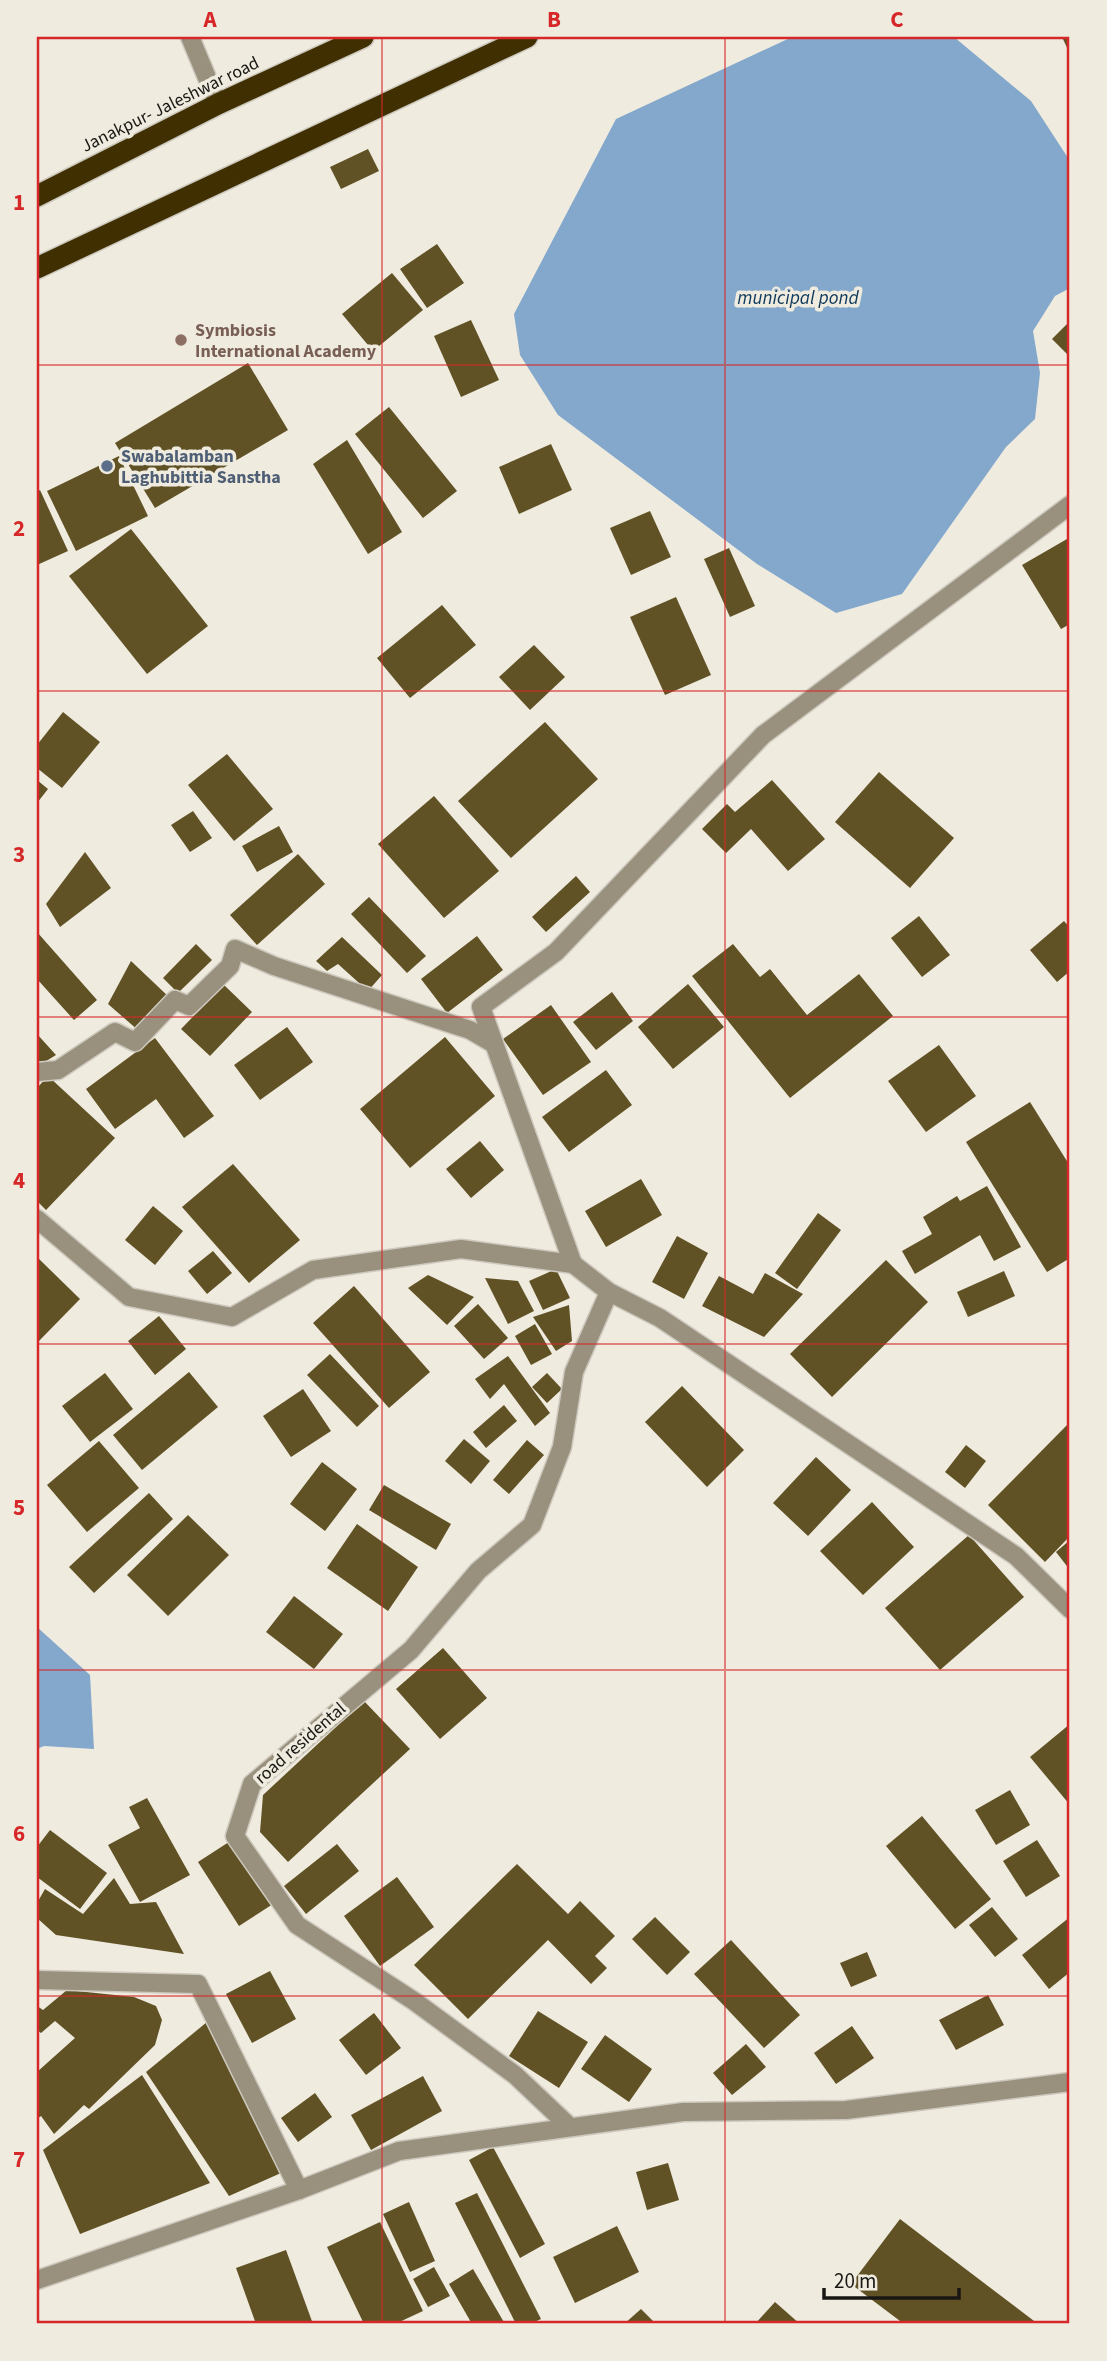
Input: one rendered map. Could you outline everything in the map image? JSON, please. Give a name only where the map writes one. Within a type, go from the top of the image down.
[{"type":"highway","name":"Janakpur- Jaleshwar road","points":[[37,196],[218,104],[363,37]]},
{"type":"highway","points":[[37,268],[527,37]]},
{"type":"street","points":[[190,37],[218,104]]},
{"type":"street","points":[[573,1264],[481,1007],[556,951],[763,735],[1070,505]]},
{"type":"street","points":[[37,1072],[58,1070],[116,1032],[135,1042],[175,1000],[189,1006],[230,966],[235,948],[274,966],[470,1030],[494,1044]]},
{"type":"street","points":[[37,1219],[130,1297],[232,1317],[313,1270],[461,1249],[573,1264],[609,1292],[660,1318],[1016,1556],[1070,1609]]},
{"type":"street","name":"road residental","points":[[570,2127],[515,2075],[414,2001],[297,1926],[236,1836],[252,1784],[411,1650],[478,1571],[532,1525],[562,1447],[574,1371],[609,1292]]},
{"type":"street","points":[[37,1980],[198,1984],[299,2190]]},
{"type":"street","points":[[37,2280],[299,2190],[399,2151],[683,2112],[846,2109],[1070,2082]]},
{"type":"water","name":"municipal pond","points":[[792,37],[954,37],[1031,101],[1070,161],[1070,288],[1055,296],[1033,331],[1040,373],[1035,419],[1006,447],[902,594],[836,613],[757,564],[558,415],[520,355],[514,314],[616,119]]},
{"type":"water","points":[[37,1627],[90,1675],[94,1749],[44,1746],[37,1749]]},
{"type":"building","points":[[1062,37],[1070,37],[1070,54]]},
{"type":"building","points":[[368,149],[379,171],[341,189],[330,167]]},
{"type":"building","points":[[437,244],[464,283],[427,308],[400,269]]},
{"type":"building","points":[[392,273],[423,310],[373,351],[342,314]]},
{"type":"building","points":[[471,320],[499,380],[461,397],[434,336]]},
{"type":"building","points":[[1070,321],[1070,357],[1052,339]]},
{"type":"building","points":[[248,363],[288,430],[155,508],[115,443]]},
{"type":"building","points":[[389,407],[457,491],[423,518],[355,434]]},
{"type":"building","points":[[347,440],[402,532],[368,554],[313,464]]},
{"type":"building","points":[[551,444],[572,490],[519,514],[499,467]]},
{"type":"building","points":[[119,456],[148,516],[76,551],[47,491]]},
{"type":"building","points":[[40,490],[68,551],[37,565],[37,492]]},
{"type":"building","points":[[650,511],[671,557],[631,575],[610,528]]},
{"type":"building","points":[[131,529],[208,626],[147,674],[69,576]]},
{"type":"building","points":[[1067,539],[1070,545],[1070,624],[1061,629],[1022,565]]},
{"type":"building","points":[[729,548],[755,606],[730,617],[704,559]]},
{"type":"building","points":[[676,597],[711,675],[665,695],[630,617]]},
{"type":"building","points":[[442,605],[476,645],[410,698],[377,658]]},
{"type":"building","points":[[534,645],[565,677],[530,710],[499,677]]},
{"type":"building","points":[[63,712],[100,742],[62,788],[37,768],[37,745]]},
{"type":"building","points":[[545,722],[598,779],[511,858],[458,801]]},
{"type":"building","points":[[227,754],[273,809],[234,841],[188,785]]},
{"type":"building","points":[[879,772],[954,838],[910,888],[835,822]]},
{"type":"building","points":[[37,780],[48,789],[37,803]]},
{"type":"building","points":[[772,780],[825,839],[788,871],[751,829],[726,853],[702,829],[727,804],[735,812]]},
{"type":"building","points":[[434,796],[499,871],[444,918],[378,844]]},
{"type":"building","points":[[193,811],[212,838],[190,852],[171,825]]},
{"type":"building","points":[[279,826],[293,852],[257,872],[242,846]]},
{"type":"building","points":[[85,852],[111,888],[60,927],[46,904]]},
{"type":"building","points":[[298,854],[325,884],[257,945],[230,915]]},
{"type":"building","points":[[576,876],[590,892],[546,932],[532,917]]},
{"type":"building","points":[[369,897],[426,956],[407,973],[351,914]]},
{"type":"building","points":[[919,916],[950,955],[922,977],[891,938]]},
{"type":"building","points":[[1064,921],[1070,928],[1070,971],[1057,982],[1030,950]]},
{"type":"building","points":[[37,932],[97,1000],[74,1020],[37,979]]},
{"type":"building","points":[[477,936],[503,970],[447,1013],[421,979]]},
{"type":"building","points":[[342,937],[382,975],[368,991],[338,964],[327,971],[316,961]]},
{"type":"building","points":[[196,944],[212,960],[178,993],[163,978]]},
{"type":"building","points":[[733,944],[760,977],[770,969],[807,1015],[859,974],[893,1016],[790,1098],[692,976]]},
{"type":"building","points":[[131,961],[170,998],[139,1031],[108,1004]]},
{"type":"building","points":[[688,984],[724,1027],[673,1069],[638,1027]]},
{"type":"building","points":[[224,985],[252,1012],[210,1056],[181,1029]]},
{"type":"building","points":[[612,992],[633,1021],[596,1050],[573,1022]]},
{"type":"building","points":[[551,1005],[591,1062],[543,1095],[503,1039]]},
{"type":"building","points":[[287,1027],[313,1062],[260,1100],[234,1065]]},
{"type":"building","points":[[37,1034],[56,1055],[43,1063],[37,1060]]},
{"type":"building","points":[[445,1037],[495,1096],[410,1168],[360,1109]]},
{"type":"building","points":[[155,1038],[214,1116],[184,1138],[156,1099],[115,1129],[86,1089]]},
{"type":"building","points":[[939,1045],[976,1096],[926,1132],[888,1081]]},
{"type":"building","points":[[606,1070],[632,1105],[569,1152],[542,1117]]},
{"type":"building","points":[[48,1076],[115,1138],[46,1210],[37,1201],[37,1088]]},
{"type":"building","points":[[1030,1102],[1070,1166],[1070,1258],[1047,1272],[966,1142]]},
{"type":"building","points":[[480,1141],[504,1170],[471,1198],[446,1169]]},
{"type":"building","points":[[233,1164],[300,1240],[249,1283],[182,1207]]},
{"type":"building","points":[[641,1179],[662,1215],[606,1247],[585,1211]]},
{"type":"building","points":[[987,1186],[1021,1247],[994,1261],[980,1235],[915,1274],[902,1251],[932,1234],[923,1217],[957,1196],[960,1201]]},
{"type":"building","points":[[153,1206],[183,1231],[155,1265],[125,1240]]},
{"type":"building","points":[[818,1213],[841,1230],[797,1289],[775,1273]]},
{"type":"building","points":[[677,1236],[708,1253],[684,1299],[652,1282]]},
{"type":"building","points":[[213,1251],[232,1273],[207,1294],[188,1271]]},
{"type":"building","points":[[37,1257],[80,1299],[37,1343]]},
{"type":"building","points":[[886,1260],[928,1302],[832,1397],[790,1354]]},
{"type":"building","points":[[556,1269],[570,1298],[543,1310],[529,1281]]},
{"type":"building","points":[[1004,1271],[1015,1296],[968,1317],[957,1292]]},
{"type":"building","points":[[765,1273],[803,1294],[764,1337],[702,1306],[719,1276],[753,1294]]},
{"type":"building","points":[[428,1275],[474,1297],[447,1325],[408,1288]]},
{"type":"building","points":[[485,1278],[518,1281],[534,1311],[508,1324]]},
{"type":"building","points":[[354,1286],[430,1372],[389,1408],[313,1323]]},
{"type":"building","points":[[478,1304],[508,1338],[484,1359],[454,1326]]},
{"type":"building","points":[[569,1305],[572,1341],[556,1351],[533,1317]]},
{"type":"building","points":[[159,1316],[186,1349],[155,1375],[128,1341]]},
{"type":"building","points":[[535,1324],[552,1354],[531,1365],[515,1336]]},
{"type":"building","points":[[330,1354],[379,1406],[357,1427],[307,1375]]},
{"type":"building","points":[[508,1356],[550,1413],[535,1426],[504,1384],[490,1399],[475,1379]]},
{"type":"building","points":[[189,1372],[218,1407],[142,1470],[113,1435]]},
{"type":"building","points":[[105,1373],[133,1409],[90,1442],[62,1406]]},
{"type":"building","points":[[547,1373],[562,1389],[547,1403],[532,1387]]},
{"type":"building","points":[[682,1386],[744,1450],[707,1487],[645,1422]]},
{"type":"building","points":[[303,1389],[331,1431],[291,1457],[263,1416]]},
{"type":"building","points":[[504,1405],[517,1421],[486,1448],[473,1432]]},
{"type":"building","points":[[1070,1422],[1070,1536],[1045,1562],[988,1505]]},
{"type":"building","points":[[464,1439],[490,1461],[471,1484],[445,1461]]},
{"type":"building","points":[[527,1440],[544,1455],[509,1494],[493,1480]]},
{"type":"building","points":[[99,1441],[139,1488],[87,1532],[47,1485]]},
{"type":"building","points":[[966,1445],[986,1461],[965,1488],[945,1472]]},
{"type":"building","points":[[816,1457],[851,1490],[808,1536],[773,1503]]},
{"type":"building","points":[[322,1462],[357,1489],[325,1531],[290,1504]]},
{"type":"building","points":[[384,1485],[451,1524],[436,1550],[369,1510]]},
{"type":"building","points":[[149,1493],[173,1519],[94,1593],[69,1567]]},
{"type":"building","points":[[872,1502],[914,1547],[863,1595],[820,1551]]},
{"type":"building","points":[[188,1515],[229,1555],[168,1616],[127,1575]]},
{"type":"building","points":[[357,1524],[418,1567],[388,1611],[327,1568]]},
{"type":"building","points":[[969,1535],[1024,1597],[940,1670],[885,1608]]},
{"type":"building","points":[[1070,1540],[1070,1570],[1056,1552]]},
{"type":"building","points":[[294,1596],[343,1634],[314,1669],[266,1632]]},
{"type":"building","points":[[443,1648],[487,1698],[440,1739],[396,1689]]},
{"type":"building","points":[[364,1701],[410,1749],[288,1862],[260,1832],[263,1795]]},
{"type":"building","points":[[1070,1724],[1070,1805],[1030,1757]]},
{"type":"building","points":[[1010,1790],[1030,1825],[996,1845],[975,1810]]},
{"type":"building","points":[[147,1798],[190,1875],[140,1902],[108,1845],[140,1828],[129,1807]]},
{"type":"building","points":[[922,1816],[991,1899],[955,1929],[886,1846]]},
{"type":"building","points":[[50,1830],[107,1873],[80,1909],[37,1877],[37,1847]]},
{"type":"building","points":[[232,1840],[273,1904],[239,1926],[198,1862]]},
{"type":"building","points":[[1037,1840],[1060,1876],[1026,1897],[1003,1861]]},
{"type":"building","points":[[337,1844],[359,1871],[306,1914],[284,1886]]},
{"type":"building","points":[[517,1864],[568,1914],[580,1901],[615,1936],[595,1956],[607,1968],[591,1984],[548,1940],[468,2019],[414,1965]]},
{"type":"building","points":[[397,1877],[434,1927],[380,1966],[344,1916]]},
{"type":"building","points":[[114,1878],[130,1904],[156,1902],[184,1954],[56,1935],[37,1918],[37,1903],[45,1889],[83,1914]]},
{"type":"building","points":[[992,1907],[1018,1939],[995,1957],[969,1925]]},
{"type":"building","points":[[655,1917],[690,1952],[667,1975],[632,1939]]},
{"type":"building","points":[[1070,1917],[1070,1972],[1049,1989],[1022,1955]]},
{"type":"building","points":[[731,1940],[800,2015],[764,2048],[694,1974]]},
{"type":"building","points":[[867,1952],[877,1976],[851,1987],[840,1963]]},
{"type":"building","points":[[270,1971],[296,2019],[252,2043],[226,1994]]},
{"type":"building","points":[[67,1990],[134,1997],[156,2006],[162,2020],[155,2045],[89,2109],[84,2105],[54,2134],[41,2116],[37,2119],[37,2072],[75,2038],[55,2021],[41,2033],[37,2030],[37,2006],[43,2010]]},
{"type":"building","points":[[988,1995],[1004,2025],[956,2050],[939,2020]]},
{"type":"building","points":[[538,2011],[588,2042],[559,2088],[509,2056]]},
{"type":"building","points":[[374,2013],[401,2048],[366,2075],[339,2040]]},
{"type":"building","points":[[207,2022],[281,2173],[229,2196],[146,2072]]},
{"type":"building","points":[[852,2026],[874,2058],[836,2084],[814,2053]]},
{"type":"building","points":[[605,2035],[652,2069],[629,2102],[581,2069]]},
{"type":"building","points":[[746,2044],[766,2067],[732,2095],[713,2073]]},
{"type":"building","points":[[142,2075],[210,2183],[80,2234],[43,2150]]},
{"type":"building","points":[[423,2076],[442,2111],[371,2150],[351,2115]]},
{"type":"building","points":[[315,2093],[332,2117],[298,2142],[281,2118]]},
{"type":"building","points":[[493,2147],[545,2244],[520,2258],[469,2160]]},
{"type":"building","points":[[668,2163],[679,2200],[647,2210],[636,2172]]},
{"type":"building","points":[[477,2193],[541,2319],[530,2324],[516,2324],[455,2203]]},
{"type":"building","points":[[409,2202],[435,2261],[410,2272],[383,2214]]},
{"type":"building","points":[[900,2219],[1038,2324],[904,2324],[851,2284]]},
{"type":"building","points":[[380,2222],[423,2311],[395,2324],[364,2324],[327,2247]]},
{"type":"building","points":[[617,2226],[639,2272],[575,2303],[553,2257]]},
{"type":"building","points":[[286,2250],[313,2324],[256,2324],[236,2268]]},
{"type":"building","points":[[434,2267],[450,2296],[428,2307],[413,2279]]},
{"type":"building","points":[[473,2269],[505,2324],[472,2324],[449,2284]]},
{"type":"building","points":[[775,2302],[800,2324],[755,2324]]},
{"type":"building","points":[[641,2309],[656,2324],[624,2324]]},
{"type":"place","name":"Symbiosis International Academy","points":[[181,340]]},
{"type":"place","name":"Swabalamban Laghubittia Sanstha","points":[[107,466]]}]
